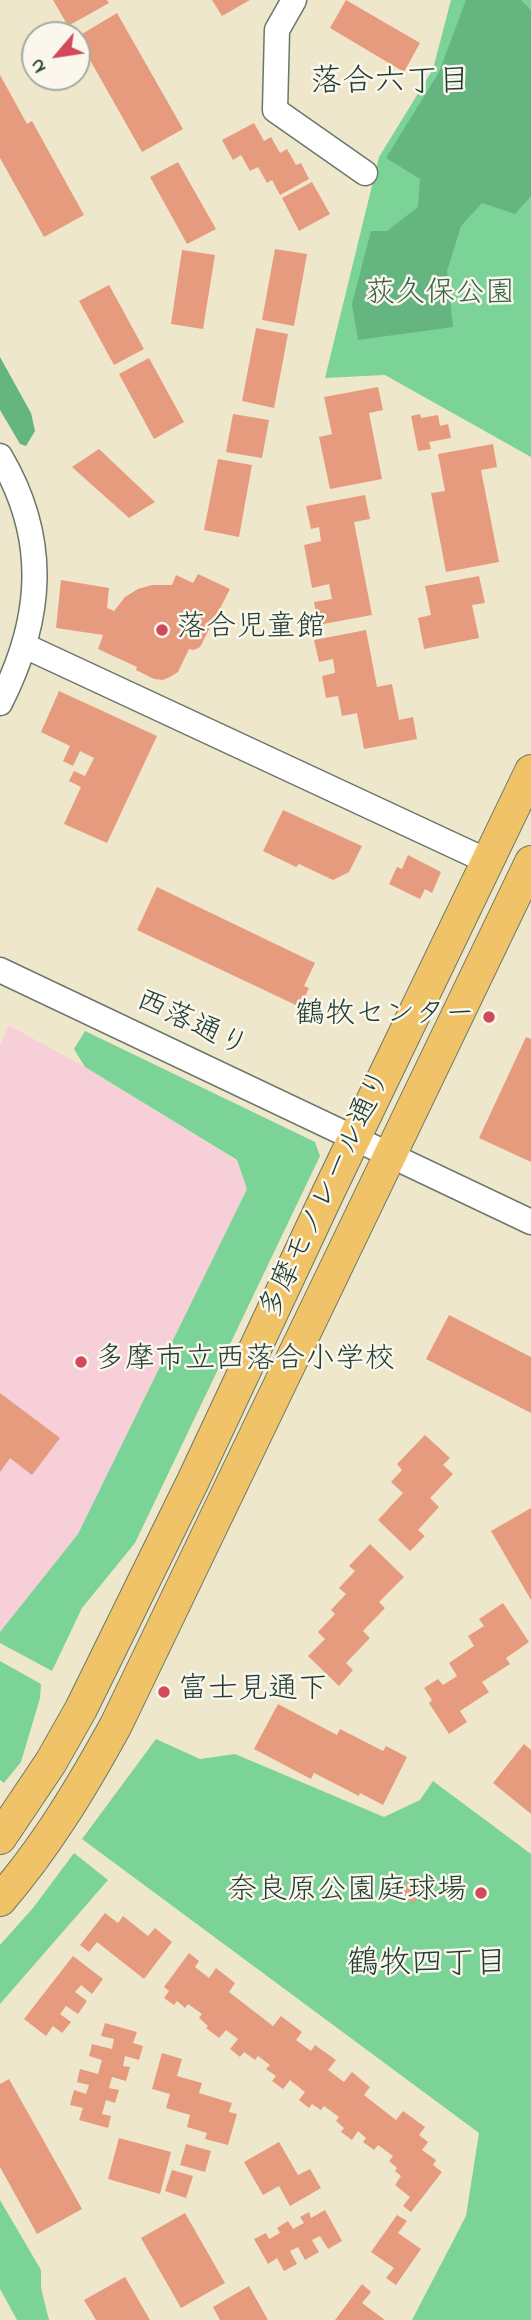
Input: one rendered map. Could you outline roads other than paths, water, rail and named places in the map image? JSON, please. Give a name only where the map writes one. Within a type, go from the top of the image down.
[{"type":"main road","name":"多摩モノレール通り","points":[[0,1838],[44,1772],[80,1709],[194,1479],[531,771]]},
{"type":"main road","name":"多摩モノレール通り","points":[[0,1900],[58,1824],[116,1725],[531,862]]},
{"type":"street","points":[[294,0],[277,30],[275,110],[365,173]]},
{"type":"street","points":[[0,456],[25,510],[35,554],[34,596],[25,646],[0,703]]},
{"type":"street","points":[[25,646],[487,861]]},
{"type":"street","name":"西落通り","points":[[0,970],[531,1222]]},
{"type":"place","name":"落合児童館","points":[[162,630]]},
{"type":"place","name":"鶴牧センター","points":[[489,1017]]},
{"type":"place","name":"多摩市立西落合小学校","points":[[81,1362]]},
{"type":"place","name":"富士見通下","points":[[164,1692]]},
{"type":"place","name":"奈良原公園庭球場","points":[[481,1893]]},
{"type":"district","name":"落合六丁目","points":[[390,85]]},
{"type":"district","name":"鶴牧四丁目","points":[[427,1967]]},
{"type":"park label","name":"荻久保公園","points":[[440,296]]}]
